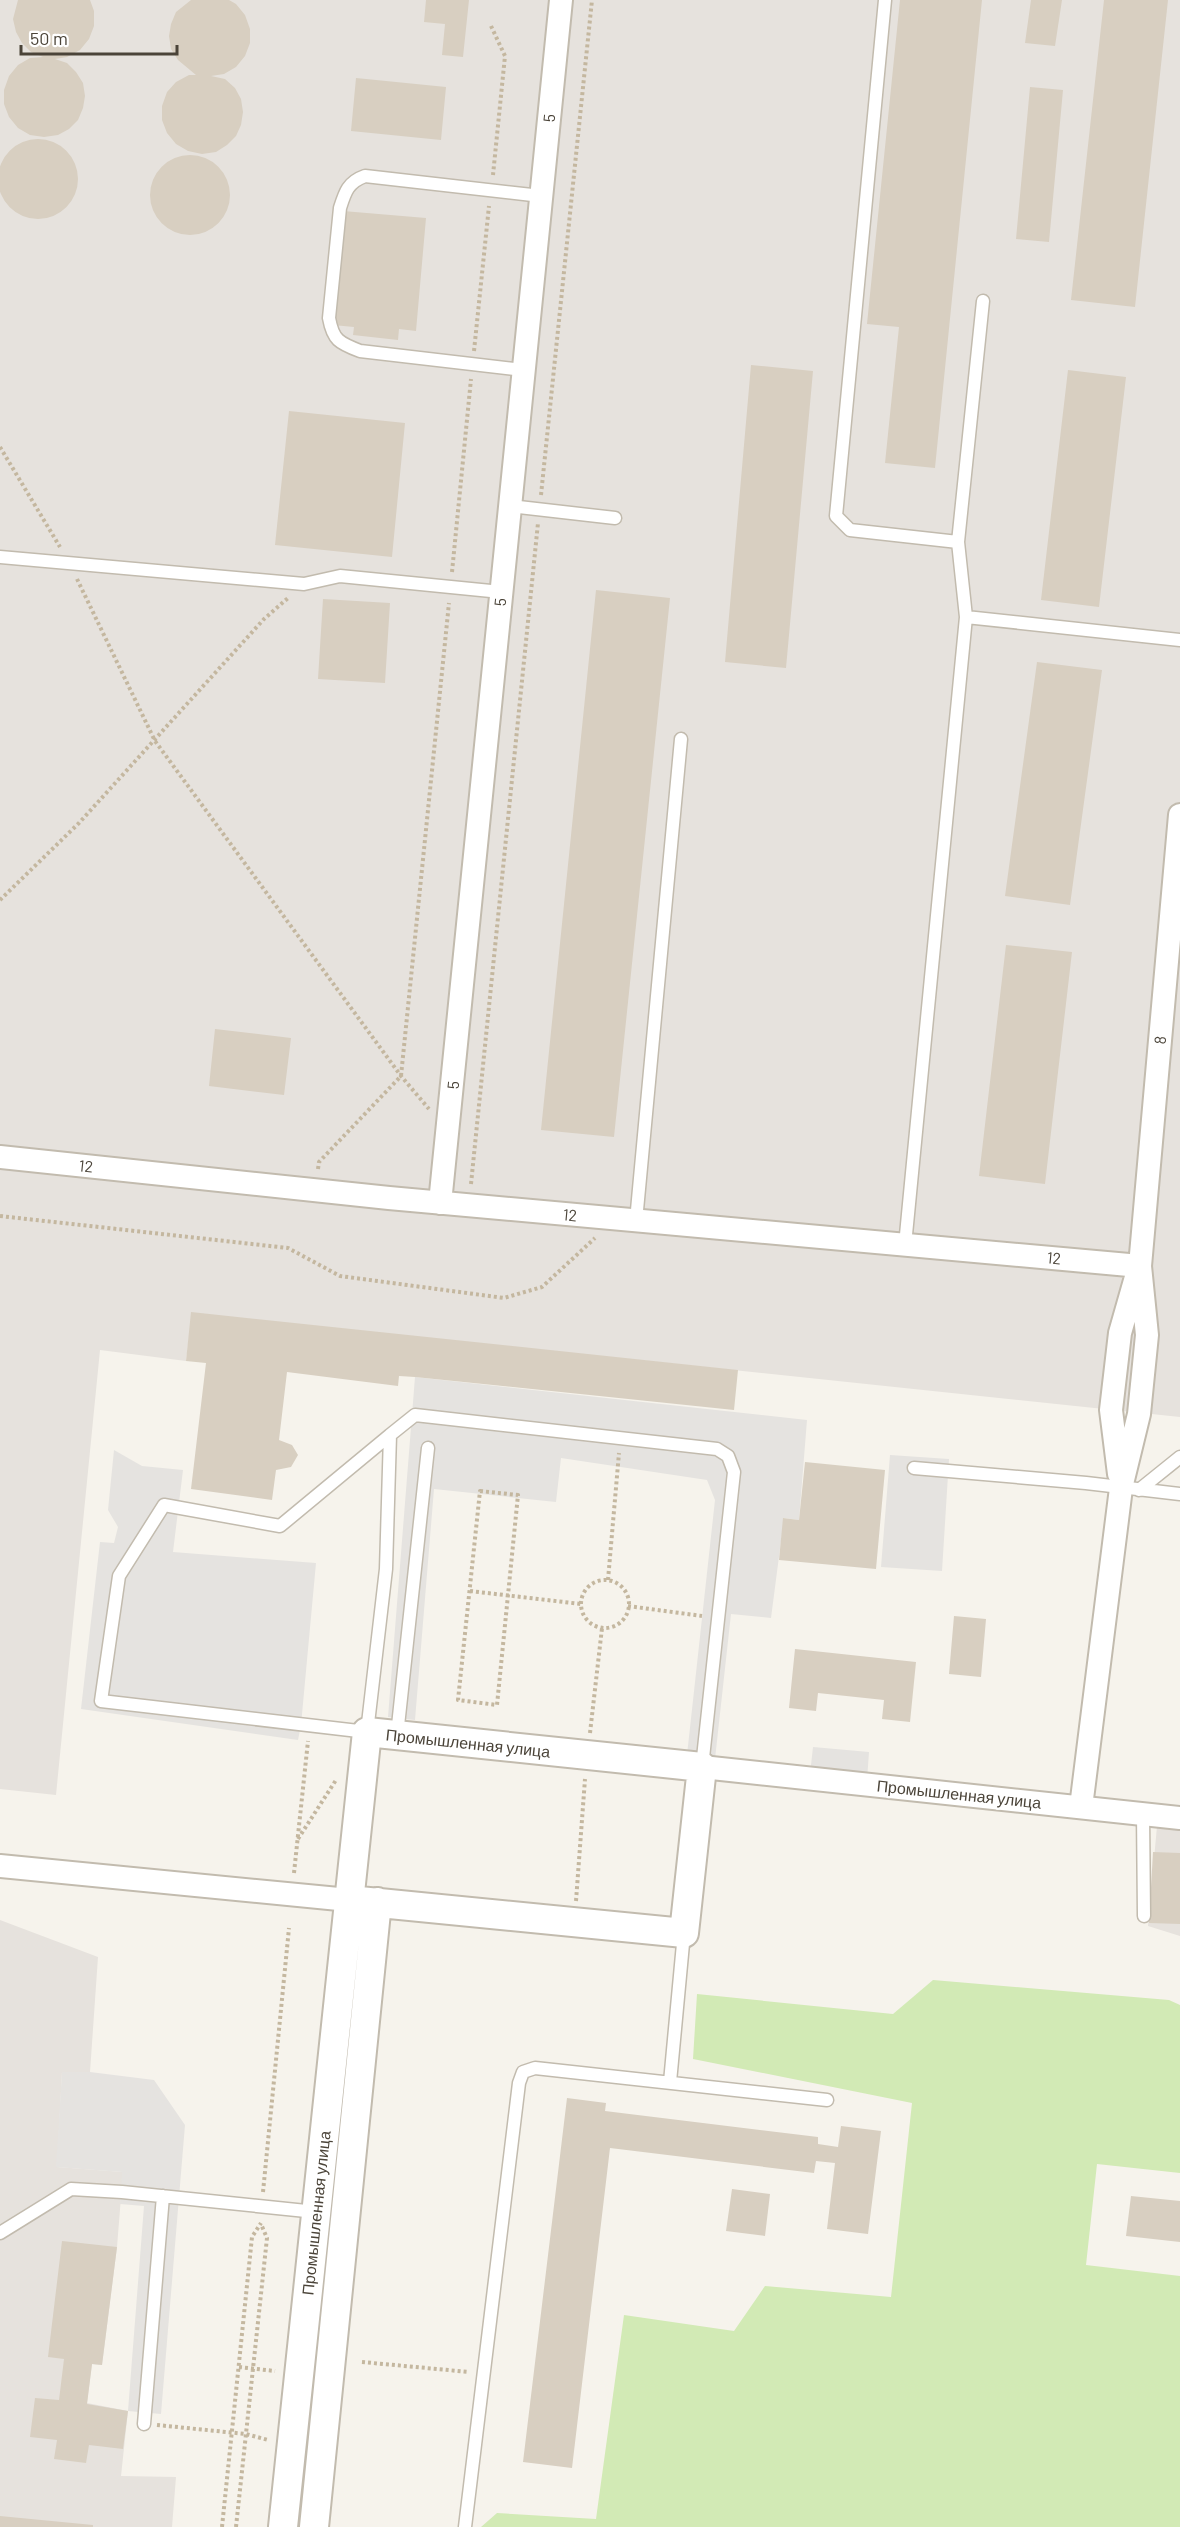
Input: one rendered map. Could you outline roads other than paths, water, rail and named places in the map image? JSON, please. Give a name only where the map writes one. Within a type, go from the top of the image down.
[{"type":"street","name":"5","points":[[440,1203],[561,0]]},
{"type":"street","name":"8","points":[[1081,1807],[1130,1489],[1147,1335],[1140,1266],[1180,815]]},
{"type":"street","name":"12","points":[[0,1157],[469,1206],[1140,1266]]},
{"type":"street","name":"Промышленная улица","points":[[283,2527],[367,1732],[1180,1818]]},
{"type":"street","points":[[0,1866],[684,1934],[702,1767]]},
{"type":"street","name":"Промышленная улица","points":[[314,2527],[377,1902]]},
{"type":"street","points":[[316,2212],[345,2216]]},
{"type":"lane","points":[[885,0],[836,516],[850,530],[958,542]]},
{"type":"lane","points":[[524,370],[360,351],[342,345],[332,334],[329,318],[340,208],[345,192],[353,180],[365,176],[541,196]]},
{"type":"lane","points":[[905,1245],[966,617],[958,542],[983,301]]},
{"type":"lane","points":[[510,506],[615,518]]},
{"type":"lane","points":[[0,556],[304,584],[340,576],[501,592]]},
{"type":"lane","points":[[966,617],[1180,640]]},
{"type":"lane","points":[[626,1220],[681,739]]},
{"type":"lane","points":[[390,1435],[386,1569],[367,1732],[101,1701],[119,1576],[164,1505],[279,1526],[390,1435],[415,1415],[717,1449],[728,1456],[734,1472],[702,1767]]},
{"type":"lane","points":[[397,1735],[428,1448]]},
{"type":"lane","points":[[1130,1489],[1180,1457]]},
{"type":"lane","points":[[914,1468],[1180,1494]]},
{"type":"lane","points":[[1143,1814],[1144,1916]]},
{"type":"lane","points":[[670,2082],[684,1934]]},
{"type":"lane","points":[[465,2527],[519,2083],[523,2072],[535,2068],[826,2100]]},
{"type":"lane","points":[[0,2234],[70,2189],[316,2212]]},
{"type":"lane","points":[[144,2424],[163,2196]]}]
